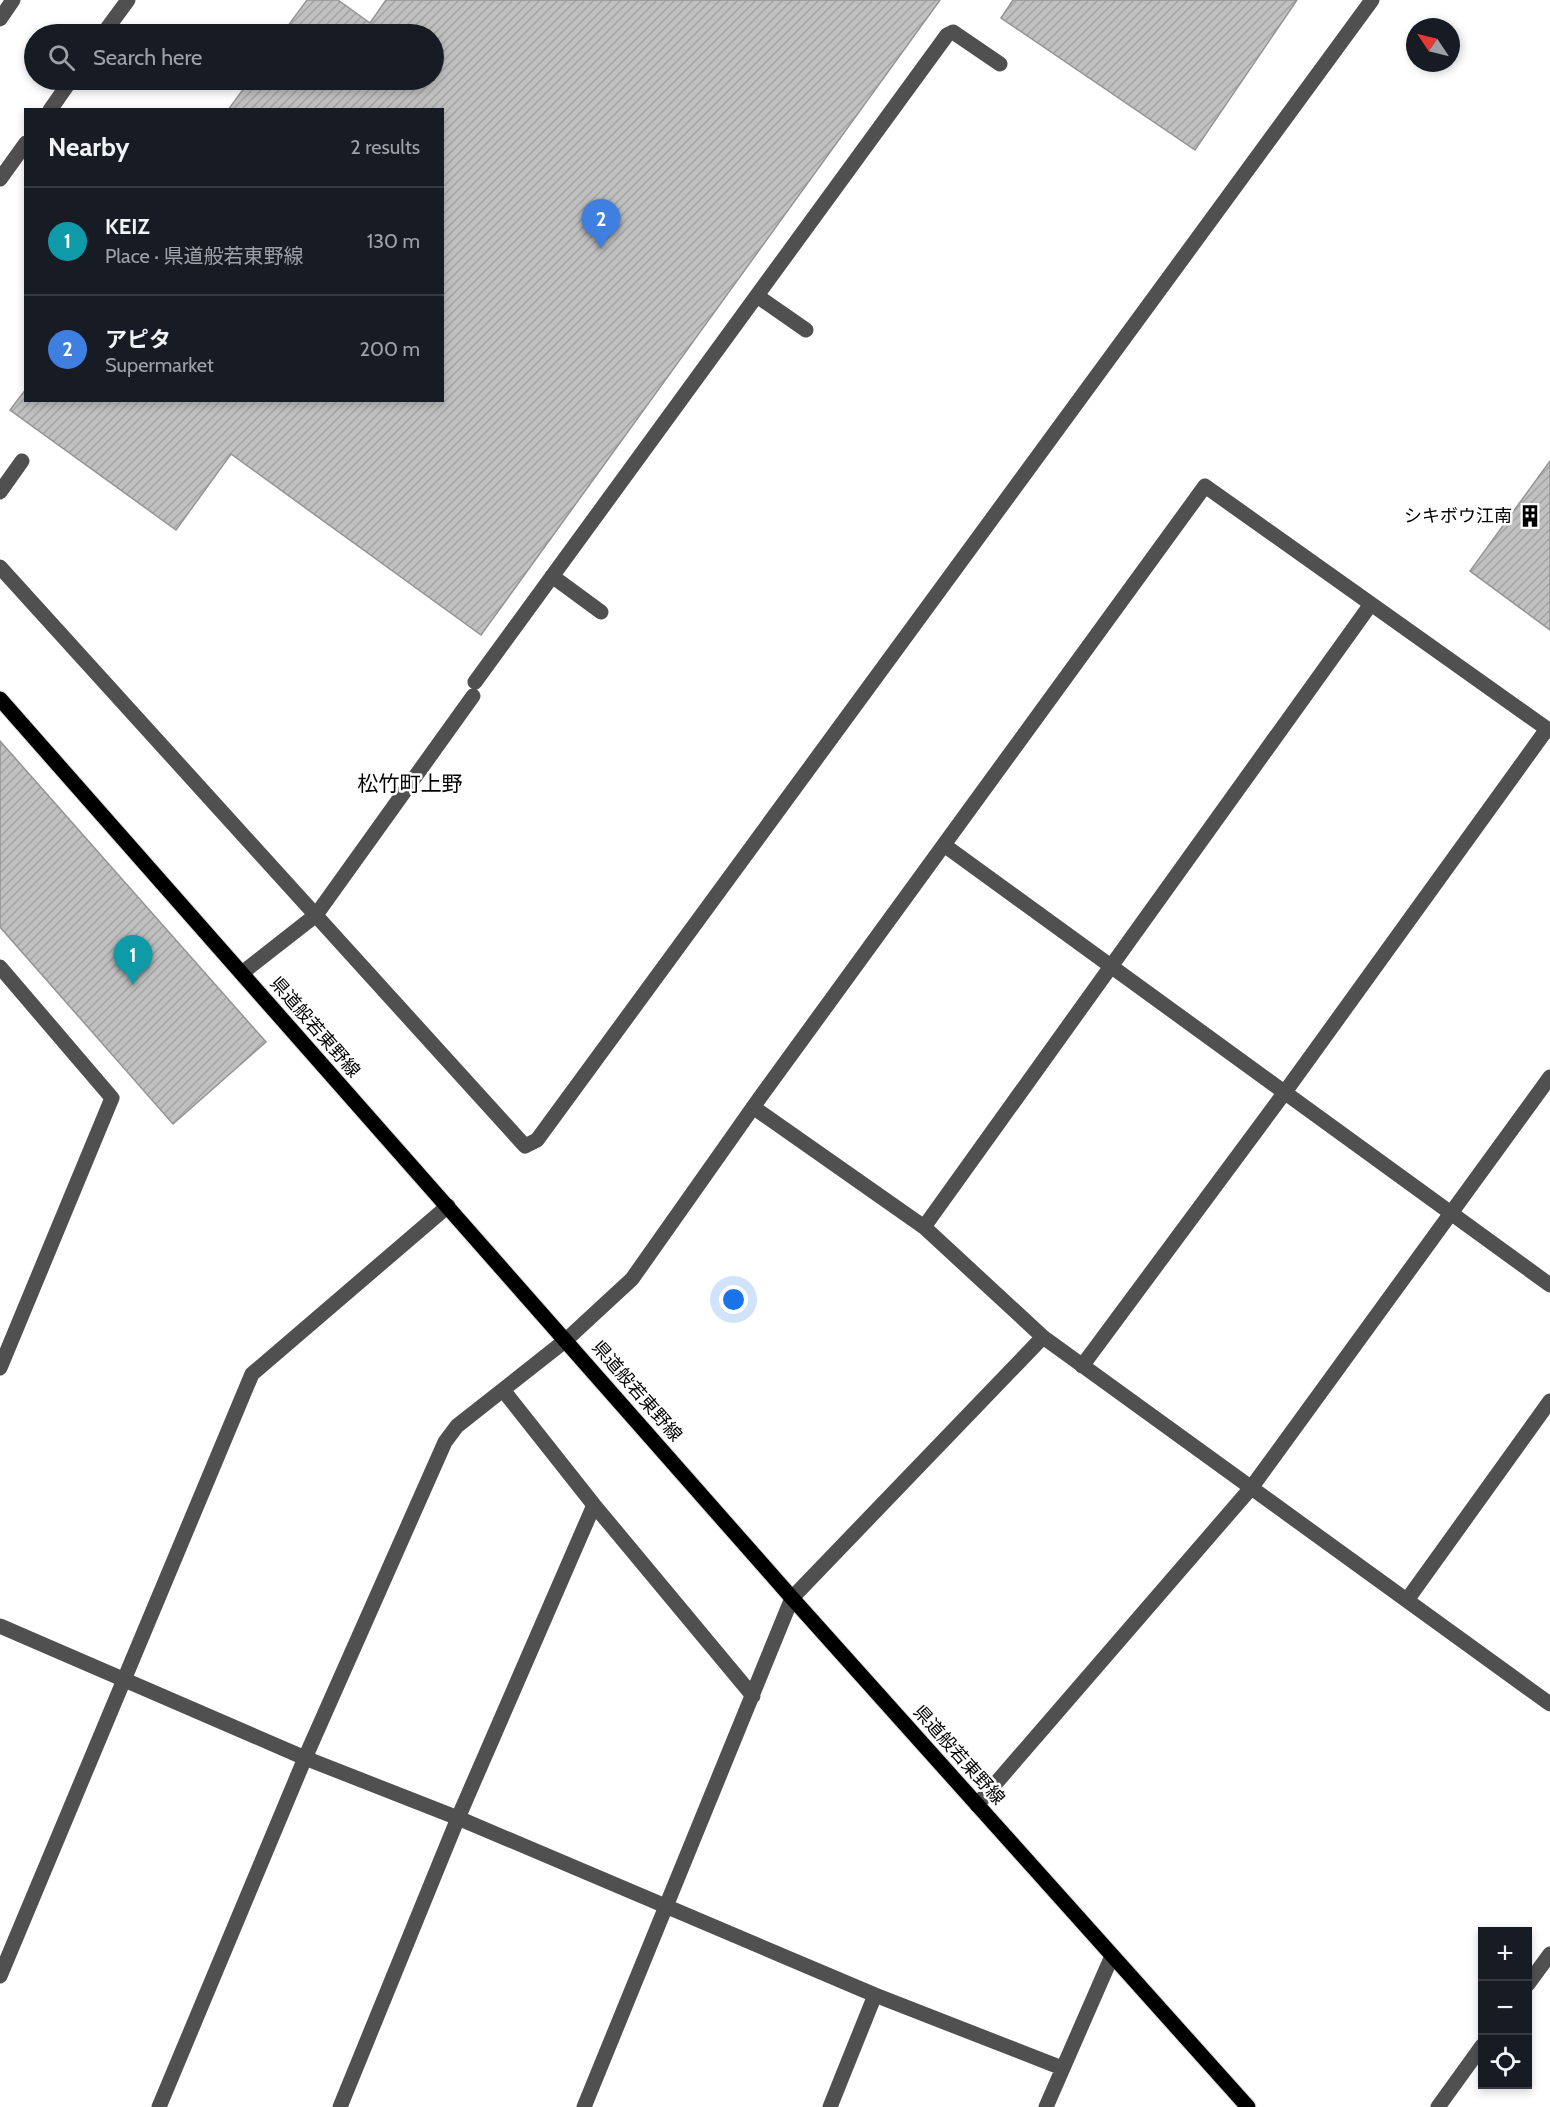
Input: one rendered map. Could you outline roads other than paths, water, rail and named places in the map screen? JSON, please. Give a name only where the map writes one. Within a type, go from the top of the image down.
[{"type":"main road","name":"県道般若東野線","points":[[0,699],[792,1598],[1248,2107]]},
{"type":"street","points":[[0,19],[14,0]]},
{"type":"street","points":[[110,24],[128,0]]},
{"type":"street","points":[[0,567],[525,1146],[537,1140],[1372,0]]},
{"type":"street","points":[[242,973],[316,915],[552,576],[947,35],[953,32],[1000,64]]},
{"type":"street","points":[[51,108],[64,90]]},
{"type":"street","points":[[0,179],[24,146]]},
{"type":"street","points":[[757,296],[806,330]]},
{"type":"street","points":[[0,492],[22,461]]},
{"type":"street","points":[[159,2107],[305,1758],[445,1442],[456,1426],[566,1340],[632,1279],[753,1107],[1206,486],[1549,730],[1082,1366]]},
{"type":"street","points":[[552,576],[600,612]]},
{"type":"street","points":[[924,1227],[1371,604]]},
{"type":"street","points":[[944,845],[1550,1285]]},
{"type":"street","points":[[0,967],[112,1098],[0,1368]]},
{"type":"street","points":[[977,1805],[1251,1488],[1550,1077]]},
{"type":"street","points":[[753,1107],[924,1227],[1043,1337],[1550,1704]]},
{"type":"street","points":[[0,1976],[252,1374],[448,1206]]},
{"type":"street","points":[[584,2107],[792,1598],[1043,1337]]},
{"type":"street","points":[[503,1389],[594,1505],[753,1696]]},
{"type":"street","points":[[1407,1600],[1550,1401]]},
{"type":"street","points":[[340,2107],[458,1818],[594,1505]]},
{"type":"street","points":[[0,1626],[305,1758],[458,1818],[875,1995],[1062,2068]]},
{"type":"street","points":[[1529,1981],[1550,1954]]},
{"type":"street","points":[[1046,2107],[1112,1956]]},
{"type":"street","points":[[830,2107],[875,1995]]},
{"type":"street","points":[[1438,2107],[1478,2052]]},
{"type":"place","name":"アピタ","points":[[601,249]]},
{"type":"place","name":"シキボウ江南","points":[[1530,516]]},
{"type":"place","name":"KEIZ","points":[[133,985]]},
{"type":"district","name":"松竹町上野","points":[[410,783]]}]
